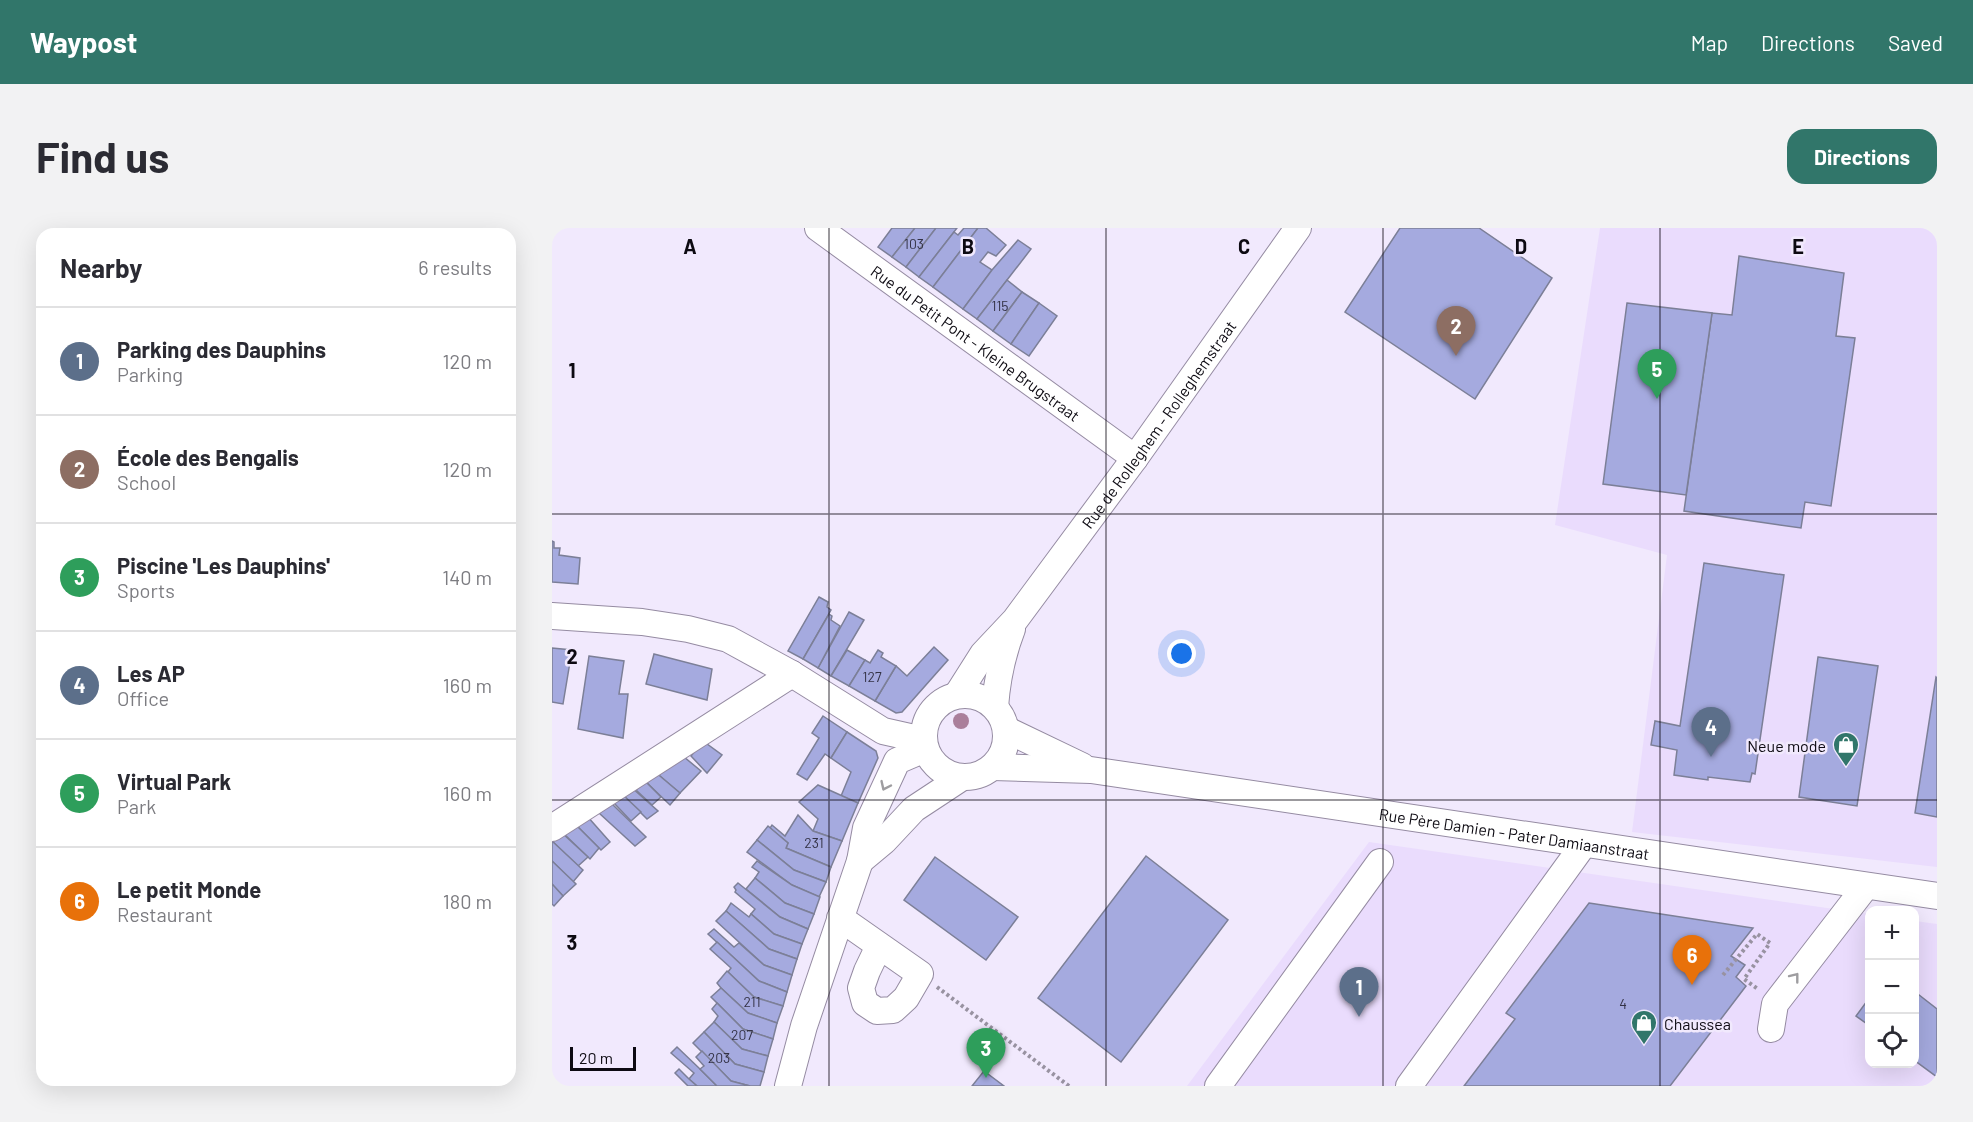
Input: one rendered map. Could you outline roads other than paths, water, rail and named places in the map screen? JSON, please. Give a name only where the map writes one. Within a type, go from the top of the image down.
[{"type":"street","name":"Rue du Petit Pont - Kleine Brugstraat","points":[[818,228],[1135,458]]},
{"type":"street","name":"Rue de Rolleghem - Rolleghemstraat","points":[[957,695],[983,654],[1015,620],[1135,458],[1298,228]]},
{"type":"street","points":[[552,616],[642,622],[688,628],[728,639],[792,674],[883,731],[924,745]]},
{"type":"street","name":"Rue de Rolleghem - Rolleghemstraat","points":[[995,707],[999,668],[1015,620]]},
{"type":"street","points":[[552,828],[792,674]]},
{"type":"street","points":[[957,695],[971,695],[984,699],[995,707],[1003,718],[1006,744],[1002,756],[993,767],[978,776],[961,778],[945,773],[932,763],[924,745],[924,725],[931,711],[942,701],[957,695]]},
{"type":"street","name":"Rue Père Damien - Pater Damiaanstraat","points":[[1006,730],[1091,770]]},
{"type":"street","points":[[788,1086],[804,1026],[860,861],[866,828],[897,761],[924,745]]},
{"type":"street","name":"Rue Père Damien - Pater Damiaanstraat","points":[[993,767],[1091,770],[1937,896]]},
{"type":"street","points":[[860,861],[884,841],[914,809],[961,778]]},
{"type":"street","points":[[1409,1086],[1584,844]]},
{"type":"street","points":[[1218,1086],[1380,862]]},
{"type":"street","points":[[1771,1029],[1775,1004],[1866,886]]},
{"type":"street","points":[[840,918],[920,974],[906,998],[893,1010],[877,1011],[866,1003],[861,988],[879,946]]},
{"type":"place","name":"École des Bengalis","points":[[1456,356]]},
{"type":"place","name":"Virtual Park","points":[[1657,399]]},
{"type":"place","name":"Les AP","points":[[1711,757]]},
{"type":"place","name":"Neue mode","points":[[1846,768]]},
{"type":"place","name":"Le petit Monde","points":[[1692,985]]},
{"type":"place","name":"Parking des Dauphins","points":[[1359,1017]]},
{"type":"place","name":"Chaussea","points":[[1644,1046]]},
{"type":"place","name":"Piscine 'Les Dauphins'","points":[[986,1078]]}]
